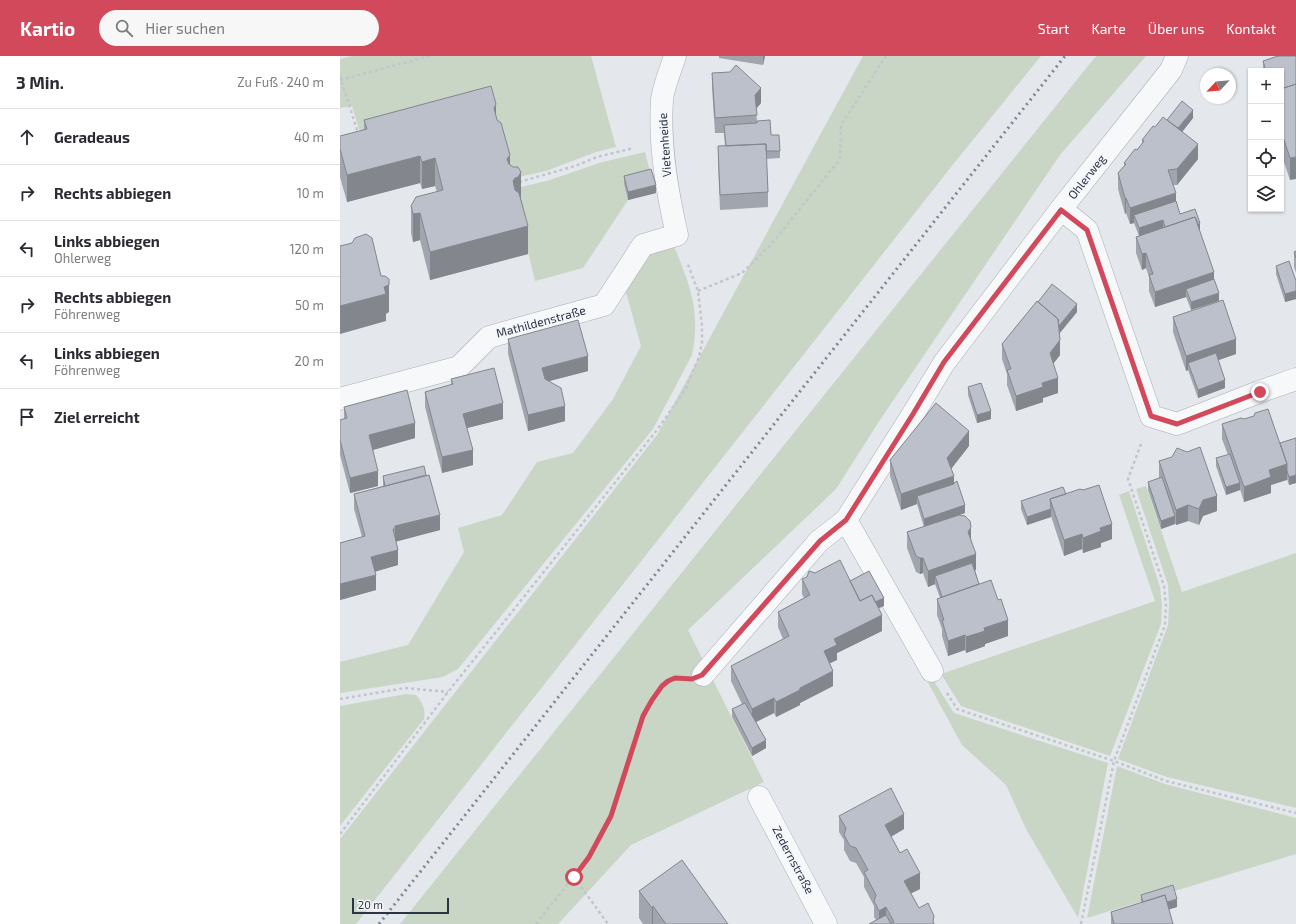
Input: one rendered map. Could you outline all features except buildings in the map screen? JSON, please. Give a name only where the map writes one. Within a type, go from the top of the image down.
[{"type":"street","name":"Vietenheide","points":[[675,56],[662,99],[662,141],[671,207],[677,235]]},
{"type":"street","name":"Ohlerweg","points":[[702,675],[820,541],[846,520],[944,362],[1171,70],[1177,56]]},
{"type":"street","points":[[1061,210],[1087,230],[1151,416],[1177,424],[1296,379]]},
{"type":"street","name":"Mathildenstraße","points":[[340,399],[459,367],[489,337],[604,305],[643,245],[677,235]]},
{"type":"street","points":[[846,520],[932,671]]},
{"type":"street","name":"Zedernstraße","points":[[759,797],[826,924]]},
{"type":"path","points":[[341,80],[430,56]]},
{"type":"path","points":[[698,291],[742,273],[770,246],[840,159],[841,125],[886,56]]},
{"type":"path","points":[[340,76],[359,138]]},
{"type":"path","points":[[519,182],[548,175],[597,157],[662,141]]},
{"type":"path","points":[[340,834],[448,692],[652,436],[685,390],[699,357],[702,343],[702,326],[698,291],[677,235]]},
{"type":"path","points":[[1081,924],[1114,761],[1165,625],[1166,606],[1164,586],[1128,479],[1151,416]]},
{"type":"path","points":[[932,671],[957,709],[1114,761],[1166,780],[1296,813]]},
{"type":"path","points":[[536,924],[589,857],[611,816],[643,716],[652,700],[662,686],[668,681],[675,678],[692,679],[702,675]]},
{"type":"path","points":[[340,699],[405,688],[448,692]]},
{"type":"path","points":[[574,877],[608,924]]},
{"type":"green space","points":[[352,56],[591,56],[616,147],[596,152],[546,171],[510,179],[364,145],[352,106],[340,108],[340,59]]},
{"type":"green space","points":[[863,56],[1041,56],[951,167],[356,924],[340,924],[340,839],[657,435]]},
{"type":"green space","points":[[1096,56],[1146,56],[1060,155],[880,420],[836,489],[688,630],[764,782],[631,845],[558,924],[400,924]]},
{"type":"green space","points":[[645,152],[651,176],[624,184],[628,200],[583,268],[535,281],[517,206],[521,203],[521,196],[513,189],[550,180],[599,163]]},
{"type":"green space","points":[[674,246],[685,273],[692,299],[695,325],[694,340],[692,355],[653,429],[458,669],[443,677],[340,693],[340,662],[408,645],[464,552],[458,528],[502,515],[537,462],[573,453],[613,399],[641,346],[624,285],[649,249]]},
{"type":"green space","points":[[1146,486],[1182,592],[1296,553],[1296,808],[1167,777],[1118,759],[1168,625],[1168,585],[1136,489]]},
{"type":"green space","points":[[1129,491],[1160,587],[1162,606],[1161,624],[1110,756],[961,706],[941,674],[1155,601],[1119,495]]},
{"type":"green space","points":[[932,678],[954,713],[1108,763],[1078,918],[1026,829],[1006,785],[962,745],[926,679]]},
{"type":"green space","points":[[406,694],[416,695],[420,700],[424,709],[424,719],[340,826],[340,706]]},
{"type":"green space","points":[[1117,766],[1165,784],[1296,818],[1296,854],[1087,918]]},
{"type":"railway","points":[[379,924],[1065,56]]},
{"type":"route","points":[[574,877],[589,857],[611,816],[643,716],[662,686],[675,678],[692,679],[702,675],[820,541],[846,520],[944,362],[1061,210],[1087,230],[1151,416],[1177,424],[1260,392]]}]
